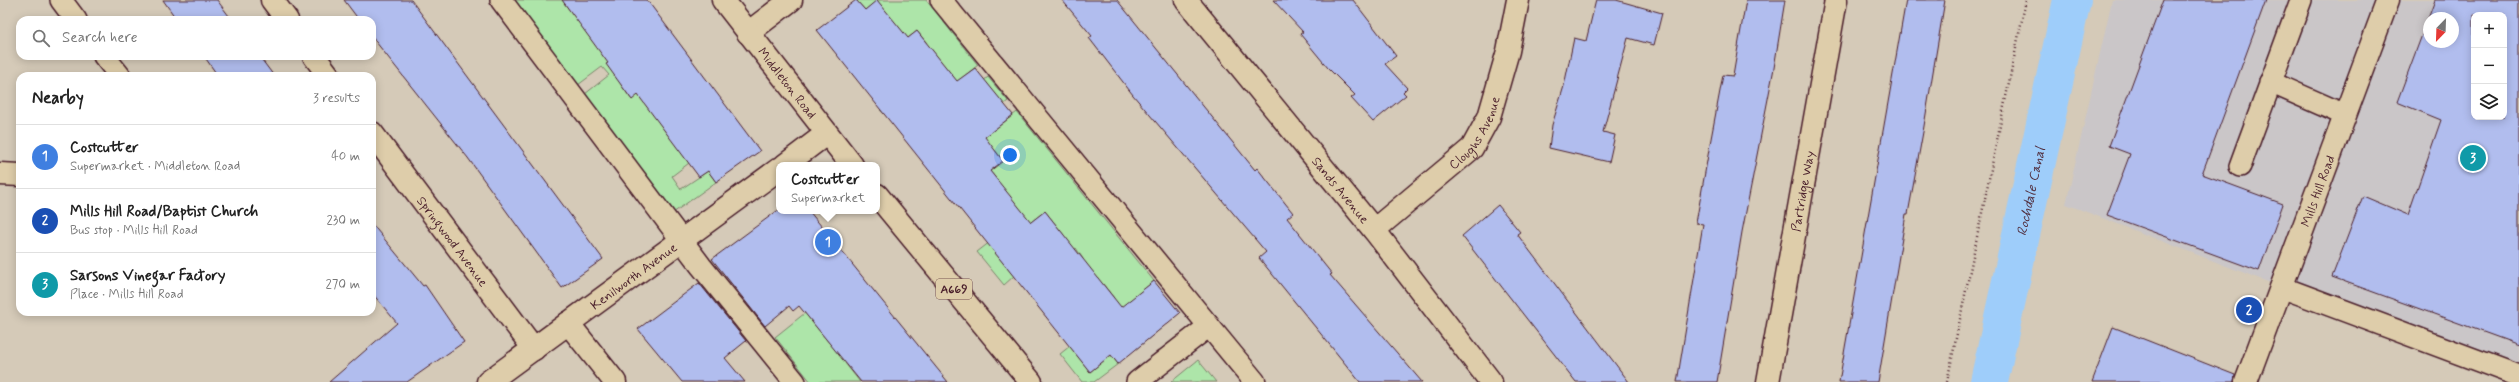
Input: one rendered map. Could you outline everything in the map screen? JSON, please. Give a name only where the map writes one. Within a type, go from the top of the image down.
[{"type":"street","points":[[272,0],[284,16]]},
{"type":"street","name":"Middleton Road","points":[[723,0],[826,134],[849,162]]},
{"type":"street","points":[[748,33],[791,0]]},
{"type":"street","name":"Sands Avenue","points":[[1186,0],[1374,230],[1491,382]]},
{"type":"street","name":"Cloughs Avenue","points":[[1374,230],[1472,148],[1489,117],[1508,51],[1518,0]]},
{"type":"street","name":"Partridge Way","points":[[1768,382],[1836,0]]},
{"type":"street","name":"Mills Hill Road","points":[[2246,382],[2388,0]]},
{"type":"street","points":[[317,60],[326,72]]},
{"type":"street","points":[[789,162],[826,134]]},
{"type":"street","name":"Springwood Avenue","points":[[376,138],[534,349]]},
{"type":"street","name":"Kenilworth Avenue","points":[[488,382],[776,172]]},
{"type":"street","points":[[0,174],[16,175]]},
{"type":"street","name":"A669","points":[[880,199],[1031,382]]},
{"type":"street","points":[[568,323],[615,382]]},
{"type":"lane","points":[[61,0],[73,16]]},
{"type":"lane","points":[[500,0],[683,240],[795,382]]},
{"type":"lane","points":[[942,0],[1255,382]]},
{"type":"lane","points":[[2240,166],[2301,0]]},
{"type":"lane","points":[[107,60],[117,72]]},
{"type":"lane","points":[[2270,82],[2345,115]]},
{"type":"lane","points":[[2281,287],[2519,376]]},
{"type":"lane","points":[[1137,382],[1209,326]]},
{"type":"path","points":[[1947,382],[2026,0]]},
{"type":"shaded area","points":[[2112,0],[2519,0],[2519,382],[2304,296],[2066,204]]},
{"type":"green space","points":[[514,0],[568,0],[564,3],[574,16],[614,47],[621,85],[631,99],[646,89],[663,129],[676,142],[697,157],[672,176],[681,189],[708,171],[716,182],[673,213],[585,94],[609,75],[602,67],[578,85]]},
{"type":"green space","points":[[856,0],[926,0],[978,65],[953,85],[962,98],[988,77],[1008,101],[985,119],[993,131],[1017,112],[1154,281],[1138,294],[1164,326],[1136,349],[1110,318],[1114,298],[1103,284],[1099,287],[1070,269],[1083,259],[1076,248],[1062,259],[1063,234],[1045,211],[994,251],[1014,276],[1004,285],[977,252],[999,235],[1000,184],[990,171],[1003,160],[995,150],[885,115],[880,110],[921,79],[918,50],[927,43],[917,31],[895,48],[877,1],[865,10]]},
{"type":"green space","points":[[805,313],[830,344],[857,353],[845,363],[860,382],[811,382],[775,337]]},
{"type":"green space","points":[[1070,346],[1090,372],[1111,355],[1118,364],[1094,382],[1082,382],[1060,354]]},
{"type":"green space","points":[[1198,360],[1216,382],[1171,382]]},
{"type":"building","points":[[163,0],[217,0],[229,16],[174,16]]},
{"type":"building","points":[[344,0],[411,0],[603,259],[562,288],[468,158],[376,42],[376,16],[356,16]]},
{"type":"building","points":[[562,0],[647,0],[760,151],[716,182],[708,171],[699,177],[638,95],[632,100],[606,64],[608,63]]},
{"type":"building","points":[[856,0],[865,10],[877,0],[908,38],[917,31],[957,81],[975,68],[1013,115],[985,137],[1003,161],[990,171],[1031,222],[1045,211],[1121,307],[1154,281],[1180,313],[1118,364],[1111,355],[1090,372],[817,30]]},
{"type":"building","points":[[1062,0],[1117,0],[1255,170],[1257,168],[1293,213],[1287,218],[1332,274],[1330,275],[1422,382],[1360,382],[1259,258],[1266,252],[1133,95],[1089,38],[1092,36]]},
{"type":"building","points":[[1273,0],[1353,0],[1396,56],[1385,64],[1407,88],[1403,92],[1406,95],[1373,122],[1351,98],[1355,95],[1328,68],[1300,34],[1303,32]]},
{"type":"building","points":[[1596,0],[1616,0],[1662,13],[1654,45],[1628,38],[1603,132],[1615,135],[1609,162],[1549,148],[1552,125],[1564,86],[1574,38],[1586,41]]},
{"type":"building","points":[[1746,0],[1785,0],[1774,68],[1742,232],[1717,382],[1677,382],[1703,224],[1696,223],[1710,144],[1723,75],[1733,76]]},
{"type":"building","points":[[1906,0],[1945,0],[1923,132],[1908,214],[1906,214],[1878,382],[1839,382]]},
{"type":"building","points":[[2163,0],[2266,0],[2202,174],[2283,204],[2259,271],[2107,215],[2130,154],[2109,146]]},
{"type":"building","points":[[2435,0],[2519,0],[2519,345],[2332,277],[2363,196],[2408,215],[2441,120],[2397,102],[2423,32],[2423,48],[2459,48],[2459,12],[2431,12]]},
{"type":"building","points":[[207,60],[262,60],[271,72],[215,72]]},
{"type":"building","points":[[1498,205],[1520,232],[1517,234],[1629,382],[1576,382],[1462,236]]},
{"type":"building","points":[[776,212],[776,214],[811,214],[948,382],[861,382],[799,306],[793,311],[789,306],[765,326],[712,259]]},
{"type":"building","points":[[376,229],[423,286],[425,285],[464,342],[407,382],[329,382],[397,323],[376,298]]},
{"type":"building","points":[[699,283],[746,341],[725,358],[745,382],[682,382],[638,329]]},
{"type":"building","points":[[2113,327],[2235,375],[2234,382],[2092,382]]},
{"type":"waterway","name":"Rochdale Canal","points":[[1989,382],[2072,0]]},
{"type":"place","name":"Sarsons Vinegar Factory","points":[[2473,158]]},
{"type":"place","name":"Costcutter","points":[[828,242]]},
{"type":"place","name":"Mills Hill Road/Baptist Church","points":[[2249,310]]}]
